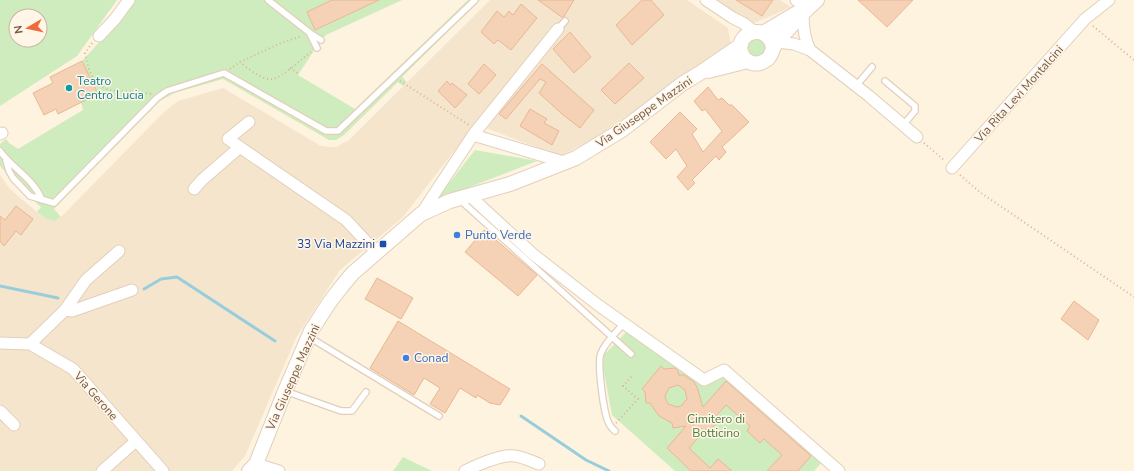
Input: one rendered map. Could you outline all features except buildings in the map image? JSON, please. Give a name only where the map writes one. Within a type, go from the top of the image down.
[{"type":"street","points":[[98,36],[115,19],[129,0]]},
{"type":"street","points":[[706,0],[743,23],[750,37]]},
{"type":"street","name":"Via Rita Levi Montalcini","points":[[952,168],[1085,19],[1109,0]]},
{"type":"street","points":[[807,5],[803,22],[805,36],[810,50]]},
{"type":"street","name":"Via Giuseppe Mazzini","points":[[421,214],[450,201],[465,198],[510,184],[567,163],[622,130],[682,84],[750,37],[807,5]]},
{"type":"street","name":"Via Giuseppe Mazzini","points":[[700,73],[748,61],[754,64],[768,60],[775,45],[807,5]]},
{"type":"street","name":"Via Giuseppe Mazzini","points":[[253,467],[309,337],[353,273],[421,214],[475,132],[562,25]]},
{"type":"street","points":[[750,37],[768,37],[775,45],[794,44],[810,50],[917,136]]},
{"type":"street","points":[[748,61],[743,57],[741,51],[750,37]]},
{"type":"street","points":[[249,122],[228,139],[346,220],[377,253]]},
{"type":"street","points":[[475,132],[567,163]]},
{"type":"street","points":[[194,190],[202,180],[240,147]]},
{"type":"street","points":[[465,198],[534,255],[624,323],[704,380],[724,370],[840,471]]},
{"type":"street","points":[[30,344],[65,310],[86,280],[119,251]]},
{"type":"street","points":[[65,310],[72,311],[132,290]]},
{"type":"street","name":"Via Gerone","points":[[0,343],[30,344],[72,369],[163,471]]},
{"type":"street","points":[[0,411],[14,425]]},
{"type":"street","points":[[102,471],[136,441]]},
{"type":"street","points":[[465,471],[474,466],[501,457],[515,456],[539,464]]},
{"type":"street","points":[[253,467],[279,471]]},
{"type":"lane","points":[[268,0],[310,33],[318,44]]},
{"type":"lane","points":[[0,151],[6,160],[13,178],[30,196],[54,203],[157,98],[167,91],[224,73],[326,132],[332,132],[338,130],[456,15],[475,0]]},
{"type":"lane","points":[[310,33],[318,44]]},
{"type":"lane","points":[[856,86],[872,67]]},
{"type":"lane","points":[[884,82],[915,106],[915,111],[903,125]]},
{"type":"lane","points":[[6,160],[16,167],[35,187],[42,200]]},
{"type":"lane","points":[[465,198],[631,354]]},
{"type":"lane","points":[[613,430],[606,415],[599,367],[600,354],[606,343],[624,323]]},
{"type":"lane","points":[[309,337],[354,362],[439,416]]},
{"type":"lane","points":[[285,391],[341,411],[352,411],[366,392]]},
{"type":"path","points":[[1085,19],[1134,60]]},
{"type":"path","points":[[224,73],[240,62],[281,43],[310,33]]},
{"type":"path","points":[[98,36],[85,53],[87,64],[97,83],[102,88],[114,91],[150,93],[157,98]]},
{"type":"path","points":[[240,62],[262,77],[272,79],[282,75],[318,44]]},
{"type":"path","points":[[290,68],[299,74]]},
{"type":"path","points":[[390,79],[475,132]]},
{"type":"path","points":[[917,136],[980,194],[1134,297]]},
{"type":"path","points":[[613,430],[638,399],[623,386],[632,376]]},
{"type":"shaded area","points":[[490,0],[687,0],[728,28],[731,45],[592,140],[560,156],[475,124],[403,217],[340,270],[296,338],[245,456],[232,471],[0,471],[0,175],[10,189],[37,212],[47,219],[58,220],[164,112],[178,101],[223,88],[321,146],[336,147],[349,140]]},
{"type":"shaded area","points":[[717,0],[780,0],[791,7],[752,24]]},
{"type":"green space","points":[[0,0],[117,0],[77,56],[0,106]]},
{"type":"green space","points":[[133,0],[332,0],[307,12],[315,30],[379,0],[402,0],[326,35],[321,40],[298,75],[355,109],[468,0],[480,0],[402,77],[407,82],[403,86],[398,82],[344,135],[336,140],[329,140],[223,79],[174,93],[160,101],[54,209],[61,217],[55,221],[47,219],[37,212],[41,207],[20,189],[0,166],[0,144],[6,139],[18,149],[83,110],[81,102],[98,94],[82,61],[104,37]]},
{"type":"green space","points":[[757,39],[763,42],[766,48],[763,54],[757,57],[751,54],[748,48],[751,42]]},
{"type":"green space","points":[[475,150],[537,161],[436,200]]},
{"type":"green space","name":"Cimitero di Botticino","points":[[626,332],[702,384],[725,373],[822,462],[814,471],[675,471],[612,415],[603,367],[604,355]]},
{"type":"green space","points":[[403,457],[432,471],[393,471]]},
{"type":"waterway","points":[[144,289],[161,279],[177,277],[275,341]]},
{"type":"waterway","points":[[0,286],[58,298]]},
{"type":"waterway","points":[[521,416],[586,460],[609,471]]},
{"type":"place","name":"Teatro Centro Lucia","points":[[69,88]]},
{"type":"place","name":"Punto Verde","points":[[457,235]]},
{"type":"place","name":"33 Via Mazzini","points":[[383,244]]},
{"type":"place","name":"Conad","points":[[406,358]]}]
